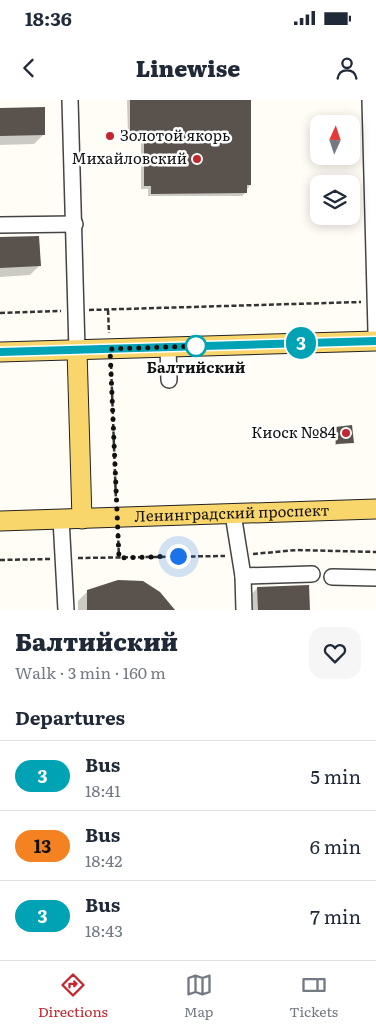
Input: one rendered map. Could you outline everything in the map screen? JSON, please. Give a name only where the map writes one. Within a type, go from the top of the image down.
[{"type":"main road","points":[[0,352],[376,341]]},
{"type":"main road","points":[[77,350],[82,519]]},
{"type":"main road","name":"Ленинградский проспект","points":[[0,522],[376,509]]},
{"type":"lane","points":[[70,100],[75,224],[77,350]]},
{"type":"lane","points":[[370,100],[376,332]]},
{"type":"lane","points":[[0,225],[75,224]]},
{"type":"lane","points":[[168,347],[169,380]]},
{"type":"lane","points":[[233,514],[240,556],[244,610]]},
{"type":"lane","points":[[61,519],[66,610]]},
{"type":"lane","points":[[242,576],[312,574]]},
{"type":"lane","points":[[332,577],[376,578]]},
{"type":"path","points":[[0,313],[375,302]]},
{"type":"path","points":[[108,310],[119,558]]},
{"type":"path","points":[[0,560],[240,556],[297,550],[376,552]]},
{"type":"building","name":"Михайловский","points":[[130,100],[251,100],[251,185],[247,185],[247,193],[151,194],[151,186],[144,186],[144,134],[130,134]]},
{"type":"building","points":[[45,107],[45,135],[0,136],[0,108]]},
{"type":"building","points":[[39,236],[41,266],[0,268],[0,237]]},
{"type":"building","points":[[352,425],[354,443],[336,444],[335,427]]},
{"type":"building","points":[[118,580],[143,581],[160,592],[175,610],[87,610],[87,590]]},
{"type":"building","points":[[309,585],[310,610],[258,610],[257,587]]},
{"type":"bus line","name":"3","points":[[0,352],[376,341]]},
{"type":"place","name":"Золотой якорь","points":[[110,136]]},
{"type":"place","name":"Михайловский","points":[[197,159]]},
{"type":"place","name":"Балтийский","points":[[196,346]]},
{"type":"place","name":"Киоск №84","points":[[346,433]]},
{"type":"route","points":[[178,556],[119,558],[110,349],[196,346]]}]
